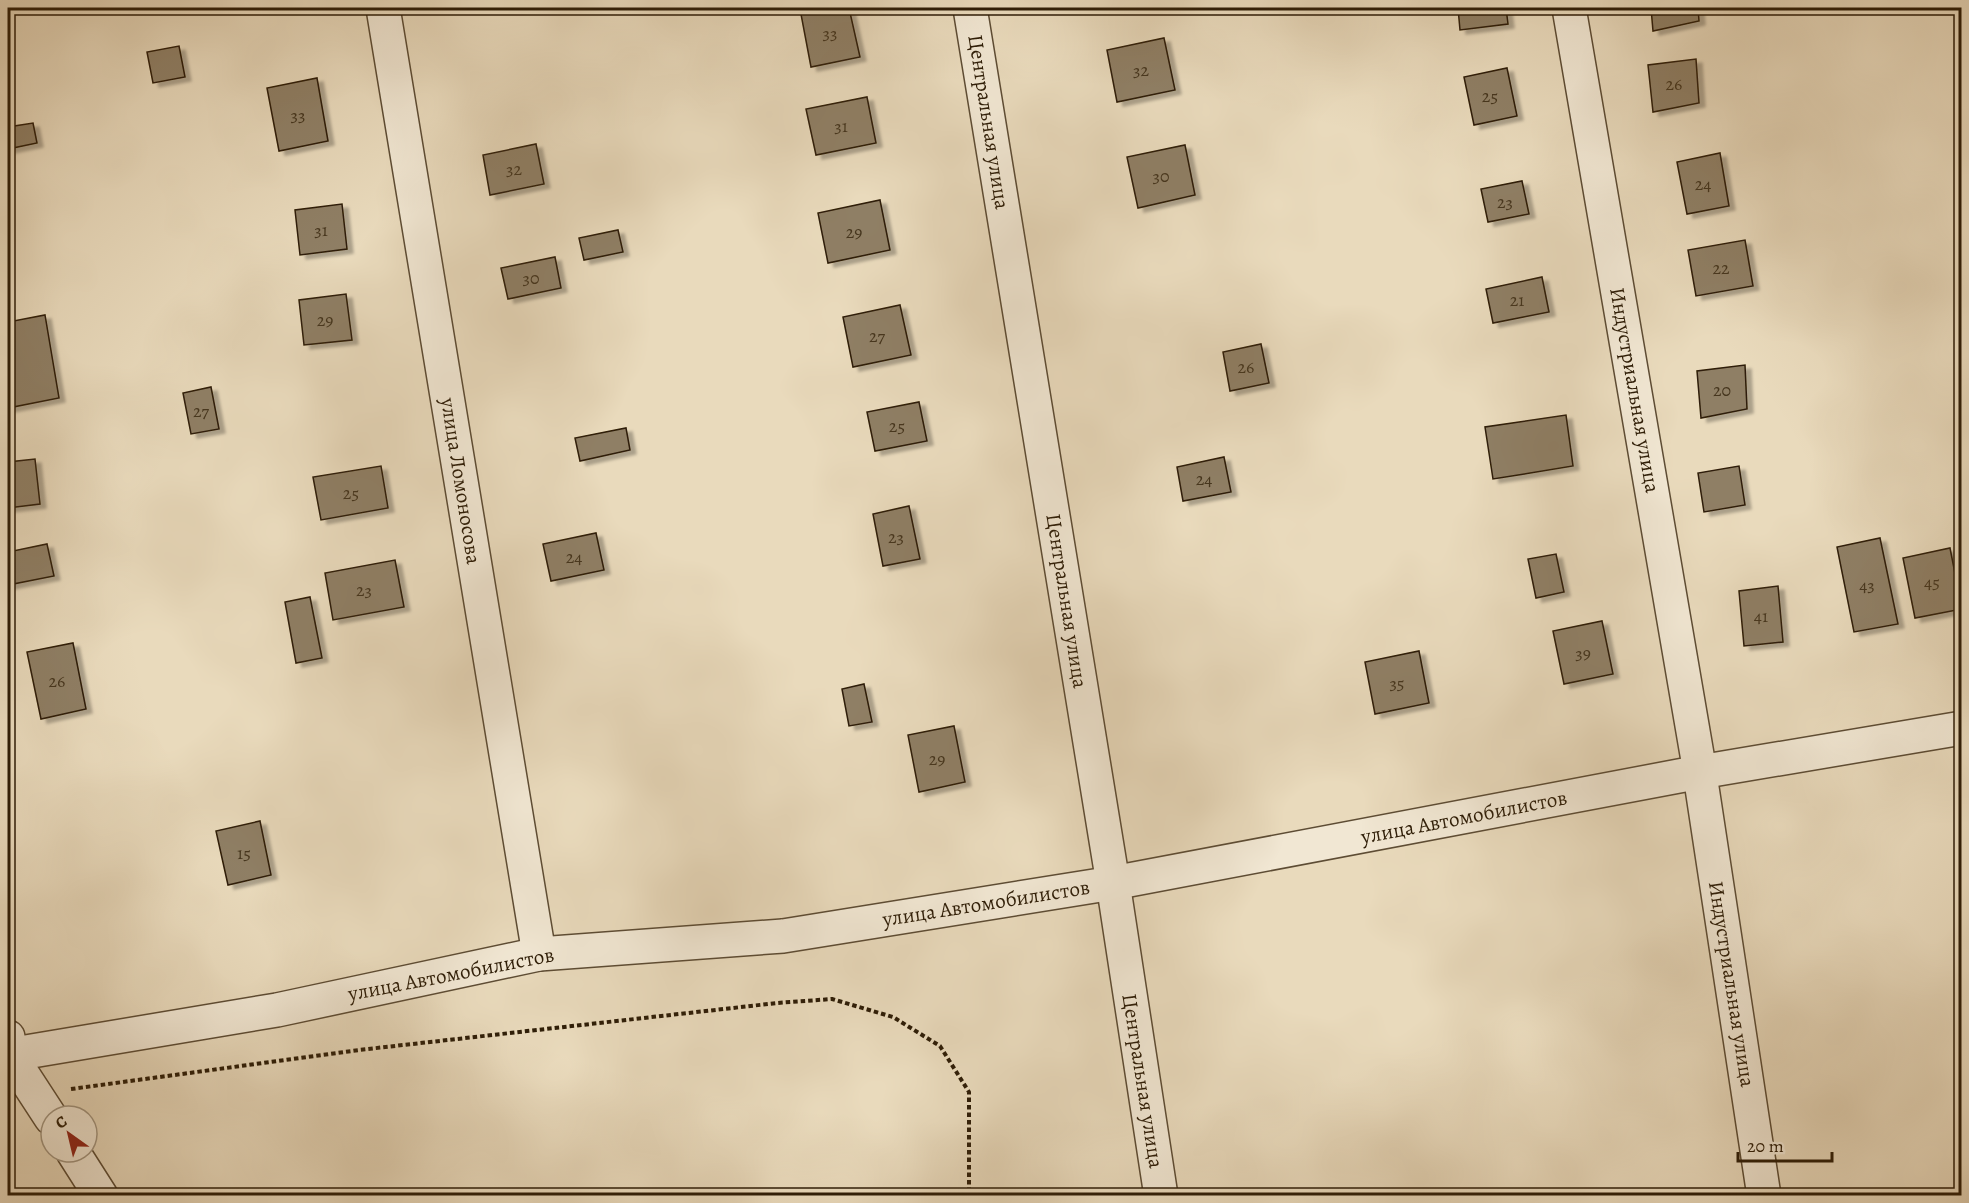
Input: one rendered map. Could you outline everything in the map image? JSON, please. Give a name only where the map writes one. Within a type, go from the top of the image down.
[{"type":"street","name":"улица Ломоносова","points":[[383,8],[539,954]]},
{"type":"street","name":"Центральная улица","points":[[970,8],[1113,883],[1161,1196]]},
{"type":"street","name":"Индустриальная улица","points":[[1569,8],[1699,770],[1764,1196]]},
{"type":"street","name":"улица Автомобилистов","points":[[8,1049],[277,1010],[539,954],[783,936],[1113,883],[1699,770],[1962,728]]},
{"type":"street","points":[[8,1049],[42,1104]]},
{"type":"street","points":[[80,1164],[100,1196]]},
{"type":"path","points":[[54,1104],[359,1050],[777,1002],[832,999],[893,1017],[940,1046],[969,1092],[969,1196]]},
{"type":"building","points":[[849,8],[860,57],[811,67],[800,9]]},
{"type":"building","points":[[1458,8],[1506,8],[1508,24],[1460,30]]},
{"type":"building","points":[[1651,8],[1698,8],[1699,21],[1653,31]]},
{"type":"building","points":[[1164,38],[1175,90],[1117,102],[1107,50]]},
{"type":"building","points":[[179,46],[185,77],[153,83],[147,52]]},
{"type":"building","points":[[1696,59],[1699,103],[1653,112],[1648,65]]},
{"type":"building","points":[[1507,68],[1517,116],[1474,125],[1464,77]]},
{"type":"building","points":[[317,78],[328,141],[279,151],[267,88]]},
{"type":"building","points":[[867,97],[876,143],[816,155],[806,109]]},
{"type":"building","points":[[33,123],[37,143],[8,149],[8,127]]},
{"type":"building","points":[[536,144],[544,184],[490,195],[483,155]]},
{"type":"building","points":[[1185,145],[1195,195],[1138,208],[1127,157]]},
{"type":"building","points":[[1720,153],[1729,206],[1687,214],[1677,162]]},
{"type":"building","points":[[1522,181],[1529,214],[1488,222],[1481,189]]},
{"type":"building","points":[[880,200],[890,250],[828,263],[818,213]]},
{"type":"building","points":[[342,204],[347,249],[300,255],[295,210]]},
{"type":"building","points":[[618,230],[623,252],[584,260],[579,238]]},
{"type":"building","points":[[1745,240],[1753,286],[1696,296],[1688,250]]},
{"type":"building","points":[[555,257],[561,288],[508,299],[501,268]]},
{"type":"building","points":[[1542,277],[1549,312],[1493,323],[1486,289]]},
{"type":"building","points":[[346,294],[352,340],[304,345],[299,300]]},
{"type":"building","points":[[900,305],[911,355],[853,367],[843,317]]},
{"type":"building","points":[[45,315],[59,398],[8,408],[8,322]]},
{"type":"building","points":[[1261,344],[1269,383],[1230,391],[1223,352]]},
{"type":"building","points":[[1745,365],[1747,409],[1701,418],[1697,371]]},
{"type":"building","points":[[211,387],[219,429],[191,434],[183,393]]},
{"type":"building","points":[[919,402],[927,441],[875,451],[867,412]]},
{"type":"building","points":[[1566,415],[1573,466],[1493,479],[1485,427]]},
{"type":"building","points":[[626,428],[630,450],[580,461],[575,438]]},
{"type":"building","points":[[1224,457],[1231,492],[1183,501],[1177,467]]},
{"type":"building","points":[[35,459],[40,504],[8,508],[8,462]]},
{"type":"building","points":[[381,466],[388,508],[321,520],[313,477]]},
{"type":"building","points":[[1739,466],[1745,505],[1704,512],[1698,473]]},
{"type":"building","points":[[909,506],[920,559],[883,566],[873,514]]},
{"type":"building","points":[[596,533],[604,570],[551,581],[543,544]]},
{"type":"building","points":[[1880,538],[1898,624],[1854,632],[1837,547]]},
{"type":"building","points":[[47,544],[54,576],[8,585],[8,552]]},
{"type":"building","points":[[1950,548],[1962,609],[1915,618],[1903,558]]},
{"type":"building","points":[[1556,554],[1564,592],[1536,598],[1528,559]]},
{"type":"building","points":[[395,560],[404,607],[333,620],[325,573]]},
{"type":"building","points":[[1778,586],[1783,642],[1744,646],[1739,591]]},
{"type":"building","points":[[310,597],[322,658],[296,663],[285,602]]},
{"type":"building","points":[[1602,621],[1613,674],[1564,684],[1553,631]]},
{"type":"building","points":[[73,643],[86,709],[41,719],[27,652]]},
{"type":"building","points":[[1419,651],[1429,703],[1375,714],[1365,662]]},
{"type":"building","points":[[864,684],[872,722],[849,726],[842,689]]},
{"type":"building","points":[[954,726],[965,782],[919,792],[908,735]]},
{"type":"building","points":[[260,821],[271,875],[228,885],[216,831]]}]
